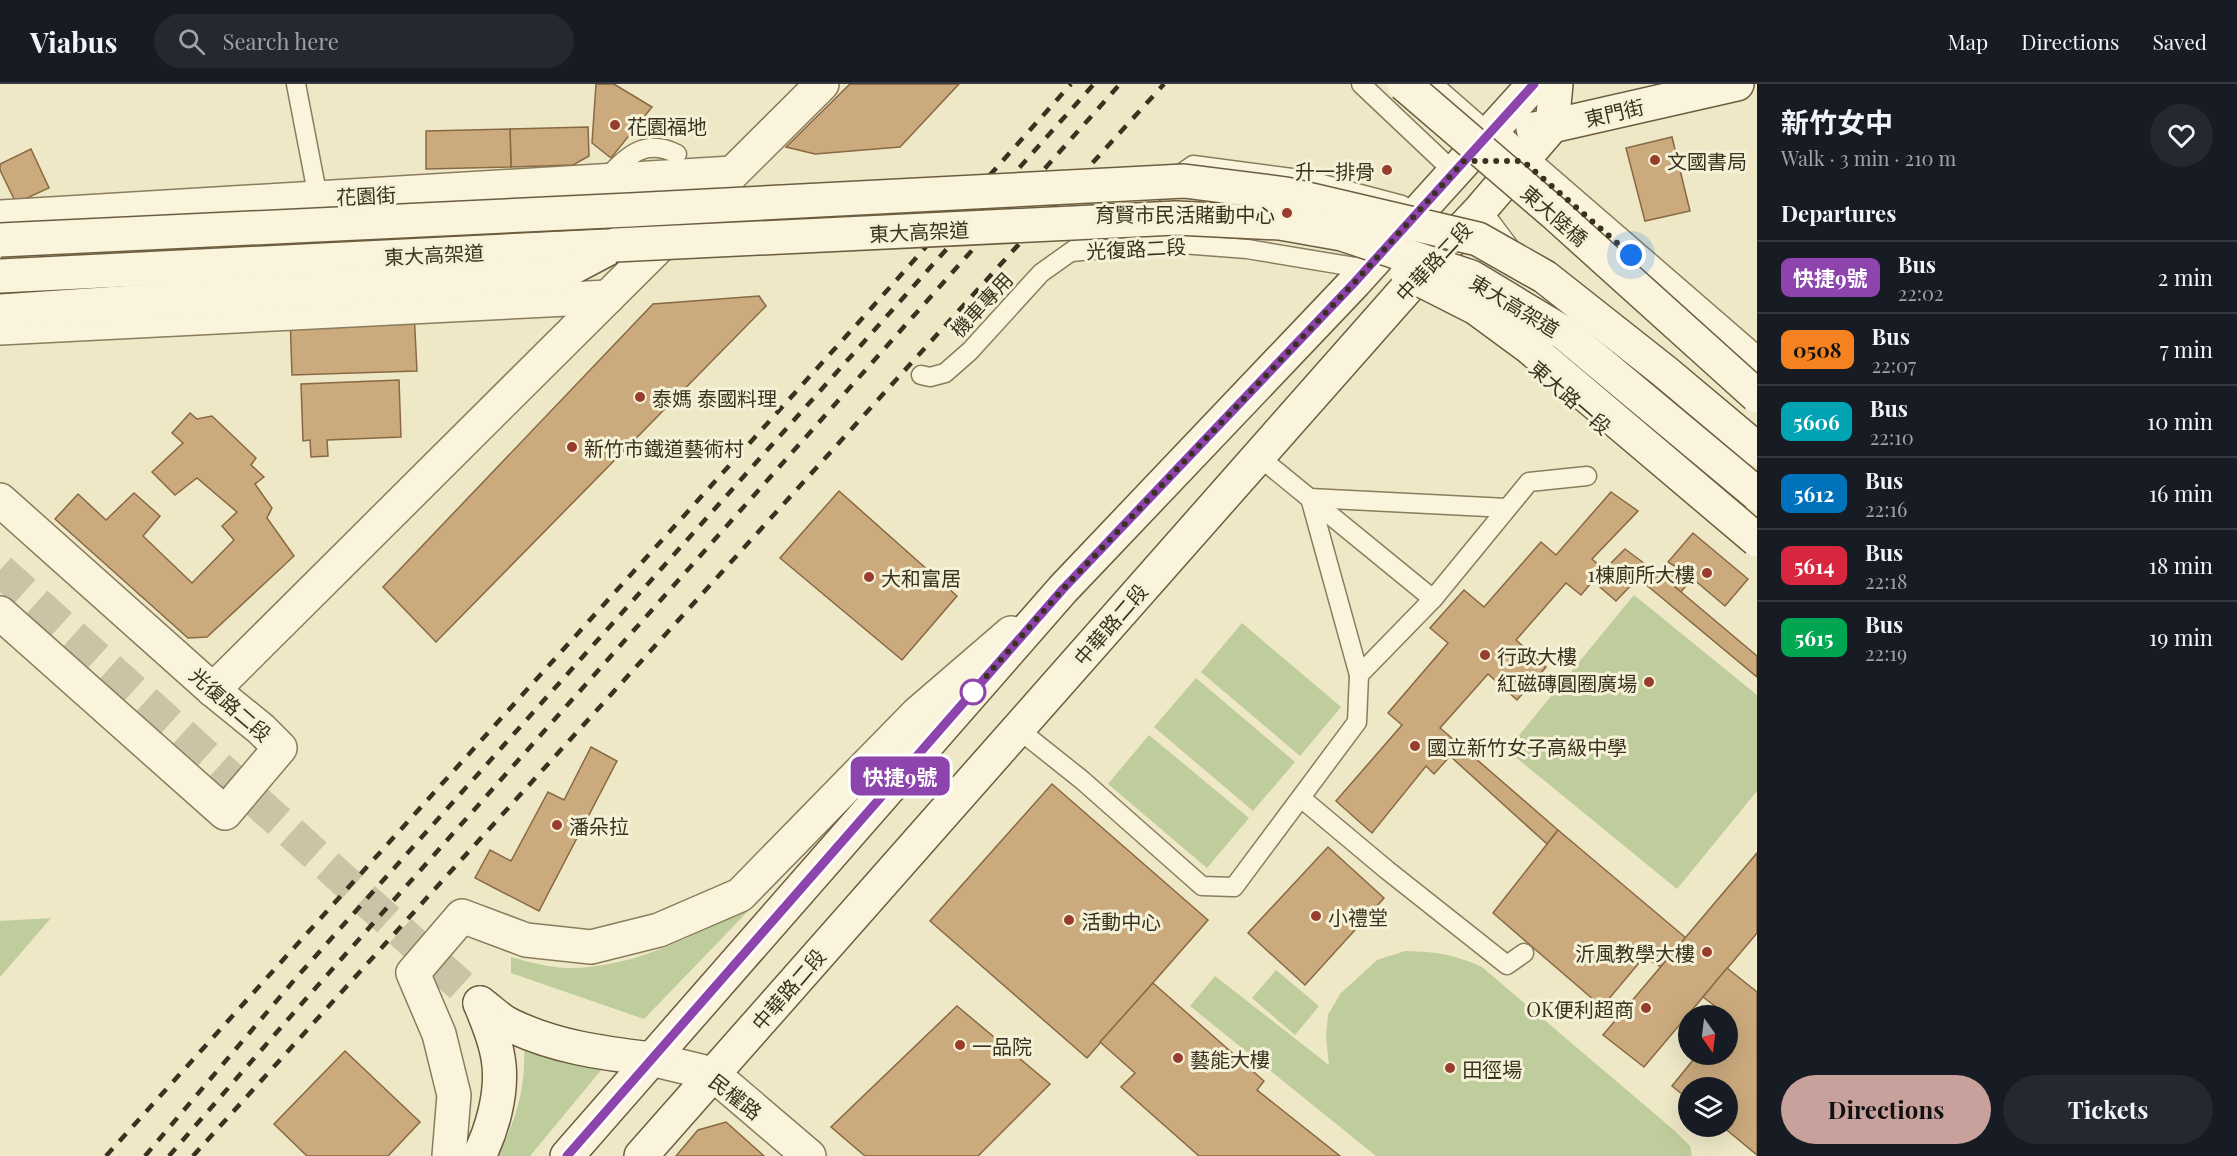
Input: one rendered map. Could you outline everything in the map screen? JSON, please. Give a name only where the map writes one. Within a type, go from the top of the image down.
[{"type":"street","points":[[213,690],[822,84]]},
{"type":"street","name":"東大陸橋","points":[[1404,84],[1554,213],[1757,396]]},
{"type":"street","points":[[567,1156],[1063,589],[1367,269],[1534,84]]},
{"type":"street","points":[[1552,126],[1556,84]]},
{"type":"street","name":"東門街","points":[[1489,133],[1552,126],[1681,90],[1737,84]]},
{"type":"street","name":"中華路二段","points":[[641,1156],[1415,279],[1481,209],[1552,126]]},
{"type":"street","points":[[1489,133],[1757,364]]},
{"type":"street","name":"花園街","points":[[0,217],[732,173]]},
{"type":"street","name":"東大高架道","points":[[0,240],[665,209],[1184,181],[1286,194],[1478,239],[1545,277],[1664,371],[1757,449]]},
{"type":"street","points":[[1176,218],[1254,237],[1333,251],[1392,266],[1476,308],[1529,347],[1757,540]]},
{"type":"street","name":"東大高架道","points":[[0,276],[1176,218],[1280,223],[1342,234],[1471,277],[1564,333],[1757,494]]},
{"type":"street","points":[[0,311],[562,273],[615,245]]},
{"type":"street","name":"東大路一段","points":[[1367,269],[1415,279],[1455,302],[1486,324],[1757,557]]},
{"type":"street","points":[[0,328],[608,297]]},
{"type":"street","name":"光復路二段","points":[[0,500],[280,748],[225,813],[0,613]]},
{"type":"street","points":[[449,1156],[454,1095],[439,1034],[413,973],[462,916],[526,940],[591,947],[659,930],[740,895],[917,714],[1063,589]]},
{"type":"street","points":[[479,1156],[492,1123],[498,1090],[499,1066],[493,1038],[480,1003],[508,1024],[550,1041],[593,1052],[651,1059]]},
{"type":"street","name":"民權路","points":[[651,1059],[713,1074],[809,1156]]},
{"type":"lane","points":[[296,84],[318,198]]},
{"type":"lane","points":[[1361,84],[1459,166],[1523,161]]},
{"type":"lane","points":[[1433,84],[1489,133]]},
{"type":"lane","points":[[603,181],[631,154],[644,148],[660,148],[677,154]]},
{"type":"lane","name":"光復路二段","points":[[1070,252],[1193,165],[1307,180],[1420,210]]},
{"type":"lane","points":[[1481,209],[1528,272]]},
{"type":"lane","name":"光復路二段","points":[[1070,252],[1168,243],[1247,249],[1367,269]]},
{"type":"lane","name":"機車專用","points":[[921,375],[930,377],[945,373],[970,351],[1041,273],[1070,252]]},
{"type":"lane","points":[[1415,279],[1479,265],[1513,291]]},
{"type":"lane","points":[[1258,456],[1433,600]]},
{"type":"lane","points":[[1359,675],[1433,600],[1530,482],[1587,476]]},
{"type":"lane","points":[[1310,498],[1507,508]]},
{"type":"lane","points":[[1018,729],[1082,780],[1202,886],[1234,887],[1357,722],[1359,675],[1310,498]]},
{"type":"lane","points":[[1301,798],[1507,965],[1524,953]]},
{"type":"green space","points":[[1634,595],[1757,695],[1757,791],[1677,889],[1507,750]]},
{"type":"green space","points":[[1242,623],[1341,707],[1300,756],[1201,672]]},
{"type":"green space","points":[[1196,678],[1295,762],[1253,811],[1154,727]]},
{"type":"green space","points":[[1149,735],[1249,818],[1207,868],[1108,784]]},
{"type":"green space","points":[[753,906],[644,1019],[511,973],[511,957],[566,968],[615,963],[686,939]]},
{"type":"green space","points":[[51,918],[0,977],[0,921]]},
{"type":"green space","points":[[1405,951],[1426,952],[1445,954],[1482,967],[1675,1131],[1678,1137],[1690,1146],[1692,1156],[1376,1156],[1190,1006],[1215,976],[1329,1065],[1326,1037],[1328,1015],[1340,994],[1377,960]]},
{"type":"green space","points":[[1276,970],[1319,1006],[1295,1035],[1252,998]]},
{"type":"green space","points":[[524,1044],[607,1063],[530,1156],[498,1156],[519,1102]]},
{"type":"building","name":"花園福地","points":[[596,84],[614,84],[652,107],[611,158],[592,143]]},
{"type":"building","points":[[850,84],[959,84],[900,147],[815,154],[786,147]]},
{"type":"building","points":[[588,127],[589,156],[573,165],[511,167],[510,129]]},
{"type":"building","points":[[510,129],[511,167],[426,169],[426,131]]},
{"type":"building","points":[[1672,137],[1690,211],[1645,221],[1626,148]]},
{"type":"building","points":[[31,149],[49,188],[16,203],[0,170],[0,164]]},
{"type":"building","name":"新竹市鐵道藝術村","points":[[759,296],[766,306],[436,642],[383,587],[653,304]]},
{"type":"building","points":[[414,311],[417,371],[292,375],[290,315]]},
{"type":"building","points":[[399,380],[401,437],[327,440],[328,456],[311,457],[310,440],[303,441],[301,384]]},
{"type":"building","points":[[190,413],[197,419],[212,416],[256,458],[251,465],[264,477],[255,484],[272,508],[267,518],[294,556],[207,637],[188,638],[55,519],[78,494],[106,520],[134,493],[160,516],[143,536],[192,583],[234,540],[222,526],[237,512],[197,478],[175,495],[152,472],[183,443],[172,433]]},
{"type":"building","name":"大和富居","points":[[839,491],[957,596],[902,660],[780,558]]},
{"type":"building","name":"行政大樓","points":[[1611,492],[1638,511],[1592,559],[1603,569],[1581,595],[1566,583],[1516,640],[1546,667],[1517,700],[1488,674],[1440,728],[1460,745],[1434,774],[1426,766],[1372,833],[1336,801],[1402,725],[1388,713],[1448,643],[1430,628],[1464,590],[1484,607],[1541,542],[1556,555]]},
{"type":"building","name":"1棟廁所大樓","points":[[1693,533],[1748,579],[1725,606],[1692,578],[1681,592],[1668,581],[1678,568],[1668,562]]},
{"type":"building","points":[[1625,549],[1668,581],[1757,656],[1757,677],[1638,578],[1616,601],[1593,581]]},
{"type":"building","points":[[1460,745],[1558,830],[1547,844],[1450,756]]},
{"type":"building","name":"潘朵拉","points":[[591,747],[617,761],[539,911],[475,878],[490,850],[511,861],[548,792],[564,800]]},
{"type":"building","name":"活動中心","points":[[1052,784],[1208,920],[1087,1058],[930,921]]},
{"type":"building","points":[[1558,830],[1686,938],[1661,967],[1644,957],[1602,1007],[1493,913]]},
{"type":"building","name":"小禮堂","points":[[1328,847],[1384,898],[1305,985],[1248,933]]},
{"type":"building","name":"沂風教學大樓","points":[[1757,853],[1757,933],[1696,1005],[1678,1005],[1678,1027],[1644,1067],[1603,1035]]},
{"type":"building","points":[[1727,968],[1757,992],[1757,1155],[1735,1137],[1738,1137],[1738,1077],[1679,1077],[1689,1065],[1738,1065],[1738,1005],[1714,1005],[1703,997]]},
{"type":"building","name":"藝能大樓","points":[[1153,983],[1264,1081],[1257,1090],[1340,1156],[1199,1156],[1121,1087],[1135,1073],[1100,1042]]},
{"type":"building","name":"一品院","points":[[957,1006],[1050,1084],[978,1156],[865,1156],[831,1127]]},
{"type":"building","points":[[345,1051],[420,1122],[388,1156],[307,1156],[274,1124]]},
{"type":"building","points":[[1678,1079],[1678,1091],[1672,1086]]},
{"type":"building","points":[[726,1122],[764,1156],[676,1156],[698,1130]]},
{"type":"tunnel","points":[[0,570],[480,1003]]},
{"type":"railway","points":[[106,1156],[1071,84]]},
{"type":"railway","points":[[145,1156],[296,978],[1094,84]]},
{"type":"railway","points":[[169,1156],[304,1001],[1120,84]]},
{"type":"railway","points":[[193,1156],[1164,84]]},
{"type":"bus line","name":"快捷9號","points":[[567,1156],[1063,589],[1354,283],[1534,84]]},
{"type":"place","name":"花園福地","points":[[615,125]]},
{"type":"place","name":"文國書局","points":[[1655,160]]},
{"type":"place","name":"升一排骨","points":[[1387,170]]},
{"type":"place","name":"育賢市民活賭動中心","points":[[1287,213]]},
{"type":"place","name":"泰媽 泰國料理","points":[[640,397]]},
{"type":"place","name":"新竹市鐵道藝術村","points":[[572,447]]},
{"type":"place","name":"1棟廁所大樓","points":[[1707,573]]},
{"type":"place","name":"大和富居","points":[[869,577]]},
{"type":"place","name":"行政大樓","points":[[1485,655]]},
{"type":"place","name":"紅磁磚圓圈廣場","points":[[1649,682]]},
{"type":"place","name":"國立新竹女子高級中學","points":[[1415,746]]},
{"type":"place","name":"潘朵拉","points":[[557,825]]},
{"type":"place","name":"小禮堂","points":[[1316,916]]},
{"type":"place","name":"活動中心","points":[[1069,920]]},
{"type":"place","name":"沂風教學大樓","points":[[1707,952]]},
{"type":"place","name":"OK便利超商","points":[[1646,1008]]},
{"type":"place","name":"一品院","points":[[960,1045]]},
{"type":"place","name":"藝能大樓","points":[[1178,1058]]},
{"type":"place","name":"田徑場","points":[[1450,1068]]},
{"type":"route","points":[[973,692],[969,696],[1063,589],[1354,283],[1464,161],[1523,161],[1631,255]]}]
